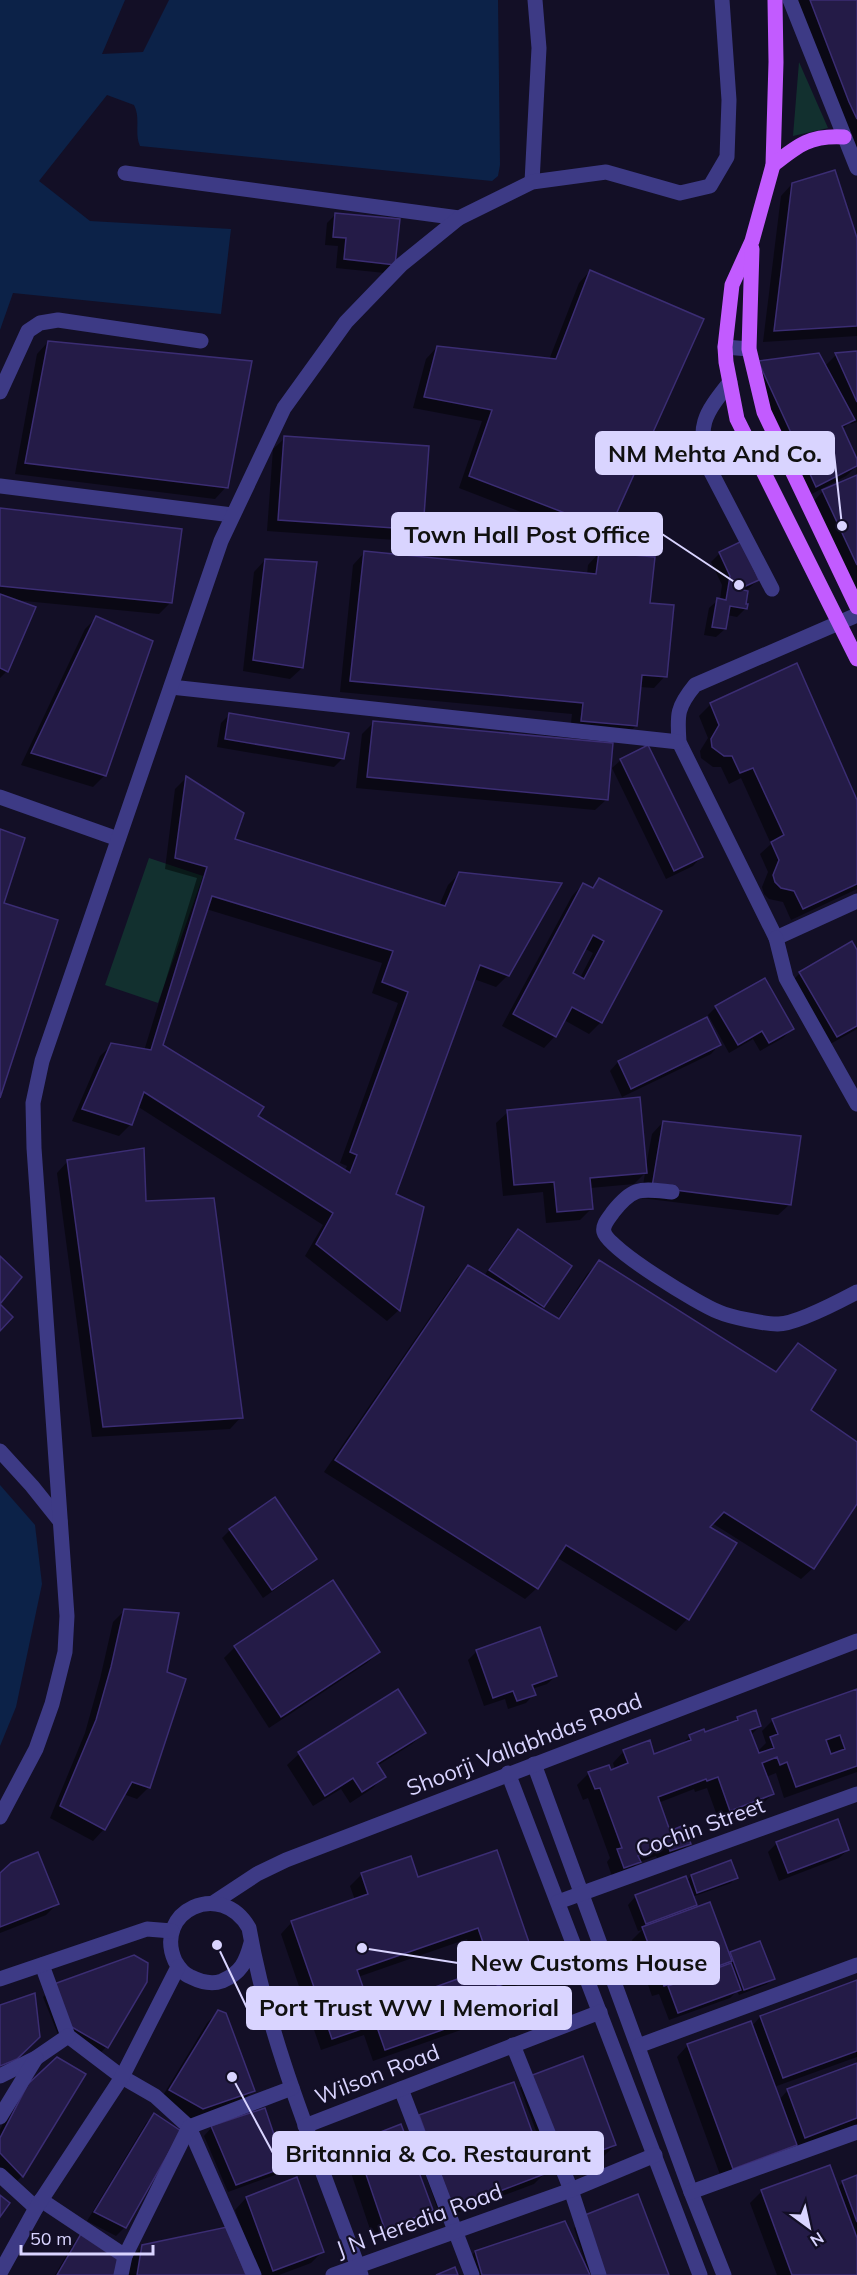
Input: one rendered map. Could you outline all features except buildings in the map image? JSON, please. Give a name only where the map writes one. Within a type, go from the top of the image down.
[{"type":"main road","points":[[775,0],[773,165],[752,241],[732,285],[725,347],[737,419],[857,659]]},
{"type":"main road","points":[[773,165],[807,140],[819,137],[843,137]]},
{"type":"main road","points":[[752,241],[749,349],[764,412],[857,607]]},
{"type":"street","points":[[532,182],[539,48],[535,0]]},
{"type":"street","points":[[0,1817],[36,1749],[52,1704],[65,1652],[67,1616],[34,1160],[33,1103],[42,1061],[221,541],[284,408],[346,322],[401,265],[459,218],[532,182],[606,172],[680,193],[710,186],[727,157],[729,100],[722,0]]},
{"type":"street","points":[[790,0],[857,168]]},
{"type":"street","points":[[125,173],[459,218]]},
{"type":"street","points":[[0,392],[28,331],[40,323],[58,320],[201,341]]},
{"type":"street","points":[[725,347],[749,349]]},
{"type":"street","points":[[730,382],[708,411],[703,429],[705,454],[709,468],[772,589]]},
{"type":"street","points":[[0,486],[232,515]]},
{"type":"street","points":[[857,615],[694,685],[680,704],[678,725],[679,742],[776,938],[786,978],[857,1104]]},
{"type":"street","points":[[171,687],[679,742]]},
{"type":"street","points":[[0,797],[118,839]]},
{"type":"street","points":[[776,938],[857,901]]},
{"type":"street","points":[[672,1192],[640,1190],[626,1196],[609,1218],[604,1227],[604,1234],[609,1242],[647,1270],[719,1312],[779,1325],[823,1310],[857,1292]]},
{"type":"street","points":[[0,1451],[60,1521]]},
{"type":"street","name":"Shoorji Vallabhdas Road","points":[[213,1903],[257,1874],[286,1860],[857,1641]]},
{"type":"street","points":[[508,1773],[700,2274],[722,2271],[534,1764]]},
{"type":"street","name":"Cochin Street","points":[[558,1902],[857,1794]]},
{"type":"street","points":[[251,1943],[247,1961],[238,1972],[217,1983],[202,1982],[186,1975],[178,1967],[171,1950],[172,1931],[175,1924],[186,1911],[199,1904],[213,1903],[231,1908],[243,1918],[249,1928],[251,1943],[292,2088],[359,2271]]},
{"type":"street","points":[[0,1980],[147,1929],[172,1931]]},
{"type":"street","points":[[42,1965],[68,2036],[122,2077],[155,2096],[189,2127],[254,2275]]},
{"type":"street","points":[[638,2046],[857,1965]]},
{"type":"street","points":[[0,2273],[39,2204],[122,2077],[178,1967]]},
{"type":"street","name":"Wilson Road","points":[[305,2127],[600,2012]]},
{"type":"street","points":[[0,2076],[36,2058],[68,2036]]},
{"type":"street","points":[[513,2045],[571,2190],[599,2275]]},
{"type":"street","points":[[0,2117],[36,2058]]},
{"type":"street","points":[[121,2275],[125,2256],[189,2127],[292,2088]]},
{"type":"street","points":[[401,2089],[472,2275]]},
{"type":"street","points":[[691,2192],[857,2132]]},
{"type":"street","name":"J N Heredia Road","points":[[333,2275],[359,2271],[456,2232],[571,2190],[655,2155]]},
{"type":"street","points":[[0,2175],[39,2204],[63,2213],[125,2256]]},
{"type":"green space","points":[[799,62],[828,128],[793,136]]},
{"type":"green space","points":[[149,858],[203,876],[158,1003],[105,985]]},
{"type":"water","points":[[0,0],[125,0],[102,54],[143,52],[169,0],[498,0],[500,165],[498,176],[492,181],[140,146],[134,105],[107,95],[39,181],[90,221],[231,229],[221,314],[13,293],[0,330]]},
{"type":"water","points":[[0,1485],[35,1525],[42,1584],[16,1707],[0,1746]]},
{"type":"place","name":"NM Mehta And Co.","points":[[842,526]]},
{"type":"place","name":"Town Hall Post Office","points":[[739,585]]},
{"type":"place","name":"Port Trust WW I Memorial","points":[[217,1945]]},
{"type":"place","name":"New Customs House","points":[[362,1948]]},
{"type":"place","name":"Britannia & Co. Restaurant","points":[[232,2077]]}]
